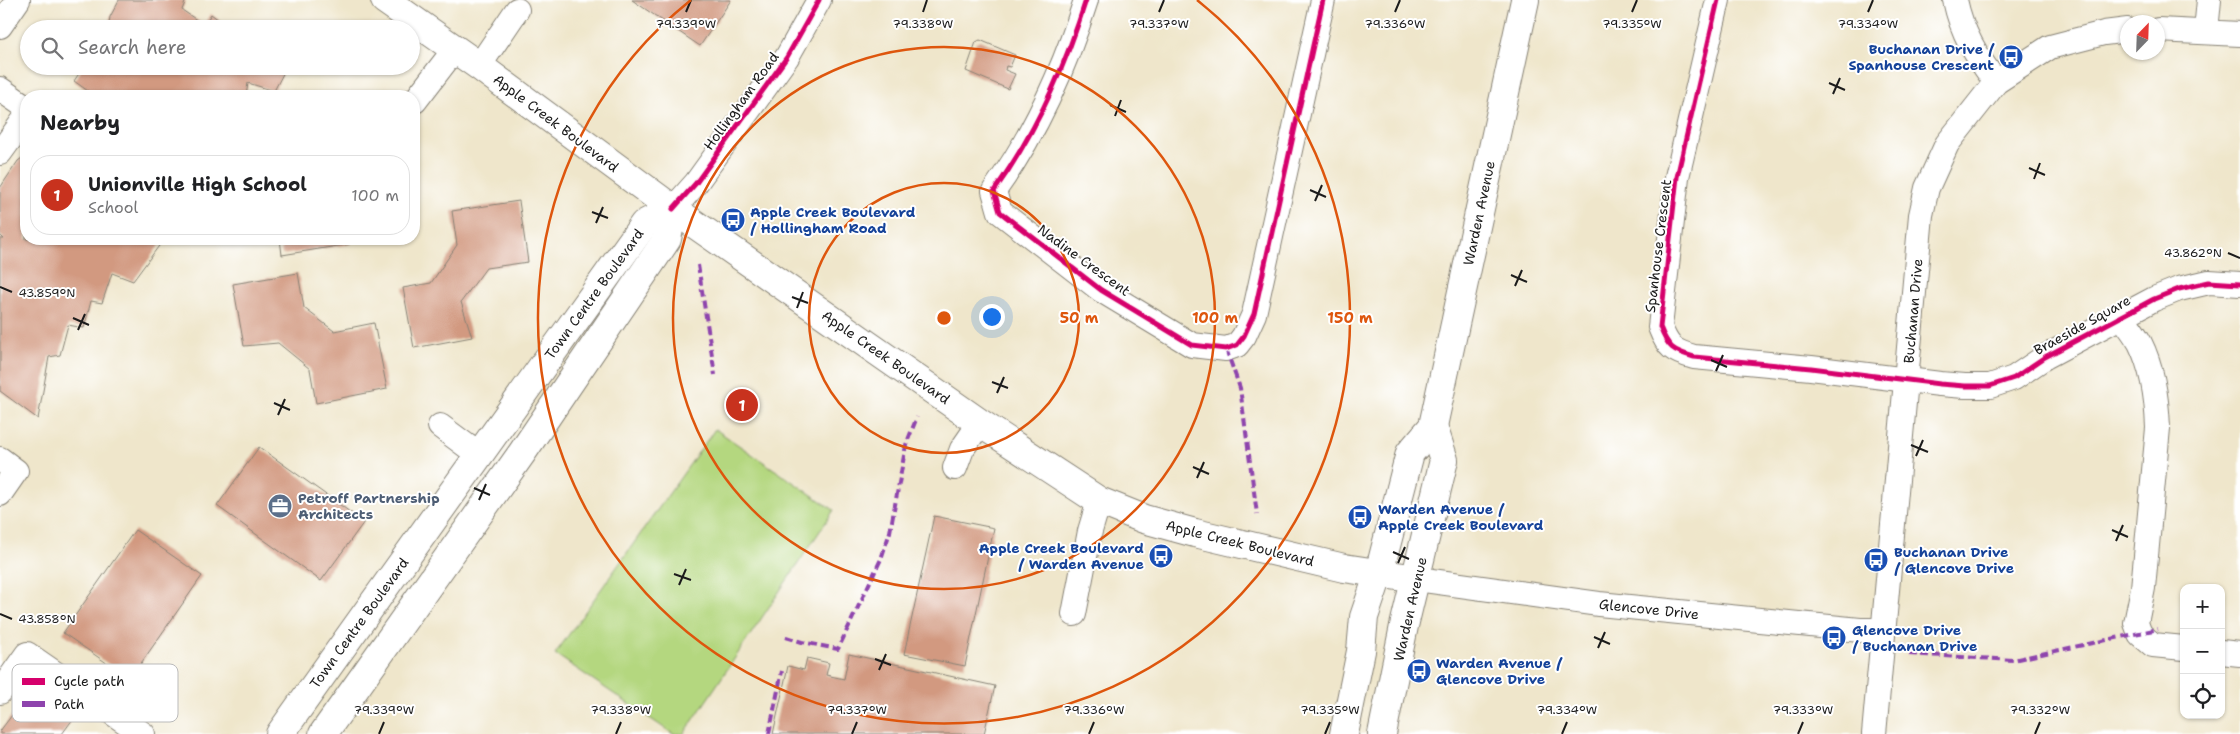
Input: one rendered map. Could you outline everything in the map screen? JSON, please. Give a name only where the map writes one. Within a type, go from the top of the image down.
[{"type":"main road","name":"Apple Creek Boulevard","points":[[385,0],[414,20]]},
{"type":"main road","name":"Warden Avenue","points":[[1344,734],[1361,651],[1364,617],[1379,573],[1410,452],[1433,426],[1525,0]]},
{"type":"main road","name":"Apple Creek Boulevard","points":[[420,24],[673,209],[980,423],[1099,501],[1144,519],[1195,533],[1344,568],[1417,579]]},
{"type":"main road","name":"Town Centre Boulevard","points":[[280,734],[644,224],[673,209]]},
{"type":"main road","name":"Town Centre Boulevard","points":[[323,734],[516,462],[666,239],[673,209]]},
{"type":"main road","name":"Warden Avenue","points":[[1382,734],[1404,626],[1417,579],[1444,460],[1433,426]]},
{"type":"street","points":[[0,26],[18,0]]},
{"type":"street","name":"Hollingham Road","points":[[673,209],[696,182],[786,57],[819,0]]},
{"type":"street","name":"Nadine Crescent","points":[[1086,0],[1072,42],[1046,102],[1011,166],[994,191],[1000,212],[1101,290],[1192,345],[1226,349],[1237,345],[1254,314],[1323,0]]},
{"type":"street","name":"Spanhouse Crescent","points":[[1718,0],[1677,177],[1660,327],[1666,341],[1676,352],[1694,357],[1811,368],[1906,381]]},
{"type":"street","points":[[1955,0],[1959,18],[1975,55],[1996,82]]},
{"type":"street","points":[[2206,31],[2209,0]]},
{"type":"street","points":[[479,66],[517,10]]},
{"type":"street","points":[[2165,30],[2240,34]]},
{"type":"street","name":"Buchanan Drive","points":[[1874,734],[1921,215],[1927,188],[1947,144],[1996,82],[2050,47],[2104,33],[2120,31]]},
{"type":"street","points":[[420,94],[455,49]]},
{"type":"street","points":[[0,89],[20,103]]},
{"type":"street","points":[[0,153],[20,125]]},
{"type":"street","name":"Braeside Square","points":[[1906,381],[1990,386],[2014,378],[2045,357],[2154,299],[2179,289],[2209,282],[2240,284]]},
{"type":"street","name":"Braeside Square","points":[[2122,317],[2140,343],[2147,361],[2157,404],[2158,428],[2143,588],[2136,623],[2140,634],[2153,645],[2180,648]]},
{"type":"street","points":[[954,468],[962,449],[980,423]]},
{"type":"street","points":[[440,426],[479,455]]},
{"type":"street","points":[[0,459],[16,471],[0,494]]},
{"type":"street","points":[[1074,614],[1090,531],[1099,501]]},
{"type":"street","name":"Glencove Drive","points":[[1417,579],[1599,604],[1860,630],[1883,630]]},
{"type":"street","points":[[2225,652],[2240,654]]},
{"type":"street","points":[[20,664],[27,654],[39,664]]},
{"type":"street","points":[[0,692],[12,675]]},
{"type":"street","points":[[117,727],[144,734]]},
{"type":"green space","points":[[715,429],[834,510],[684,734],[673,734],[555,654]]},
{"type":"building","points":[[119,0],[186,0],[182,10],[197,20],[110,20]]},
{"type":"building","points":[[632,0],[731,0],[700,46]]},
{"type":"building","points":[[211,14],[219,20],[207,20]]},
{"type":"building","points":[[980,40],[1015,55],[1010,67],[1006,66],[1005,70],[1015,74],[1008,89],[966,71],[976,42]]},
{"type":"building","points":[[78,75],[282,75],[275,90],[248,83],[247,90],[87,90],[74,81]]},
{"type":"building","points":[[20,160],[20,245],[160,245],[133,281],[112,273],[102,303],[91,301],[84,328],[68,325],[60,355],[49,357],[38,419],[0,391],[0,239],[4,239],[0,235],[0,188]]},
{"type":"building","points":[[519,201],[528,262],[486,268],[461,302],[472,337],[414,348],[403,288],[431,283],[457,245],[452,211]]},
{"type":"building","points":[[281,245],[344,245],[282,255]]},
{"type":"building","points":[[298,273],[304,308],[334,331],[374,323],[387,389],[316,403],[310,369],[278,343],[244,346],[233,284]]},
{"type":"building","points":[[259,447],[364,522],[321,581],[217,506]]},
{"type":"building","points":[[934,516],[994,528],[965,666],[904,654]]},
{"type":"building","points":[[135,530],[202,576],[140,664],[108,664],[63,633]]},
{"type":"building","points":[[849,654],[995,686],[984,734],[773,734],[788,666],[804,670],[807,658],[829,663],[826,675],[844,679]]},
{"type":"building","points":[[12,715],[12,722],[71,722],[62,734],[0,734],[0,731]]},
{"type":"marked path","points":[[698,265],[715,375]]},
{"type":"marked path","points":[[1226,349],[1240,388],[1257,514]]},
{"type":"marked path","points":[[786,637],[838,649],[881,559],[890,532],[906,445],[917,417]]},
{"type":"marked path","points":[[1909,654],[2013,660],[2158,629]]},
{"type":"marked path","points":[[769,734],[782,671]]},
{"type":"cycle path","points":[[673,209],[696,183],[787,57],[819,0]]},
{"type":"cycle path","points":[[1086,0],[1069,50],[1048,99],[1023,147],[994,191],[1000,212],[1101,290],[1192,345],[1226,349],[1237,345],[1244,336],[1254,314],[1323,0]]},
{"type":"cycle path","points":[[1718,0],[1677,177],[1660,327],[1672,348],[1681,353],[1694,357],[1811,368],[1940,384],[1990,386],[2014,378],[2045,357],[2154,299],[2179,289],[2209,282],[2240,284]]},
{"type":"place","name":"Buchanan Drive / Spanhouse Crescent","points":[[2011,57]]},
{"type":"place","name":"Apple Creek Boulevard / Hollingham Road","points":[[733,220]]},
{"type":"place","name":"Unionville High School","points":[[742,405]]},
{"type":"place","name":"Petroff Partnership Architects","points":[[280,506]]},
{"type":"place","name":"Warden Avenue / Apple Creek Boulevard","points":[[1360,517]]},
{"type":"place","name":"Apple Creek Boulevard / Warden Avenue","points":[[1161,556]]},
{"type":"place","name":"Buchanan Drive / Glencove Drive","points":[[1876,560]]},
{"type":"place","name":"Glencove Drive / Buchanan Drive","points":[[1834,638]]},
{"type":"place","name":"Warden Avenue / Glencove Drive","points":[[1419,671]]}]
